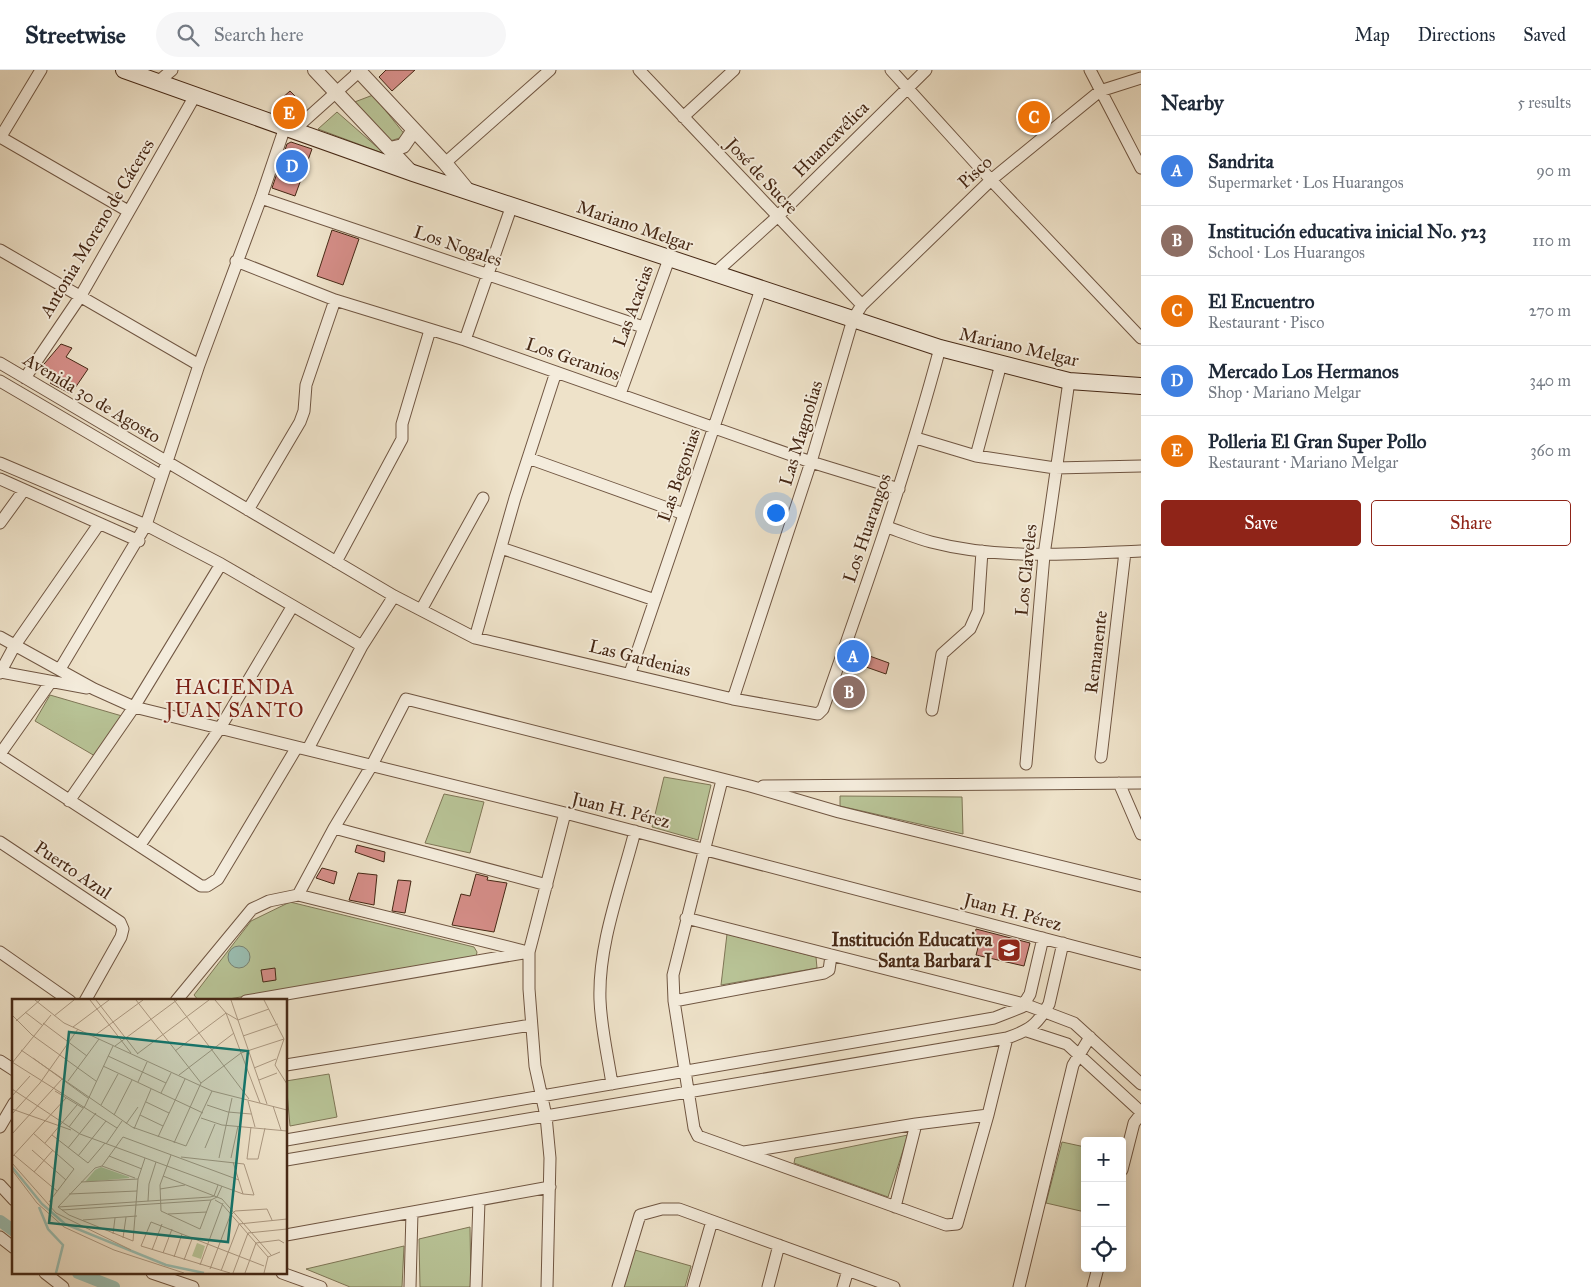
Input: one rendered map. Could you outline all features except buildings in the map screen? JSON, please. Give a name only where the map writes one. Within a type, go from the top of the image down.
[{"type":"main road","name":"Mariano Melgar","points":[[124,70],[196,94],[413,173],[940,348],[1069,381],[1141,386]]},
{"type":"street","points":[[41,70],[0,137],[128,211]]},
{"type":"street","points":[[159,81],[172,70]]},
{"type":"street","points":[[315,70],[413,173]]},
{"type":"street","points":[[445,163],[550,70]]},
{"type":"street","name":"José de Sucre","points":[[638,70],[776,217],[862,305]]},
{"type":"street","points":[[683,117],[734,70]]},
{"type":"street","points":[[891,70],[991,180],[1141,338]]},
{"type":"street","name":"Huancavélica","points":[[715,273],[776,217],[926,70]]},
{"type":"street","points":[[1090,70],[1141,168]]},
{"type":"street","points":[[60,669],[139,541],[146,525],[236,261],[289,128],[337,94],[359,71],[445,163],[469,192]]},
{"type":"street","name":"Pisco","points":[[853,319],[862,305],[991,180],[1100,91],[1141,78]]},
{"type":"street","name":"Antonia Moreno de Cáceres","points":[[25,378],[80,297],[196,94]]},
{"type":"street","points":[[390,149],[405,144],[414,130]]},
{"type":"street","name":"Los Nogales","points":[[261,198],[643,328]]},
{"type":"street","points":[[465,340],[512,205]]},
{"type":"street","points":[[0,250],[199,365]]},
{"type":"street","name":"Las Acacias","points":[[620,394],[669,259]]},
{"type":"street","name":"Los Geranios","points":[[236,261],[335,300],[465,340],[811,462],[899,490]]},
{"type":"street","name":"Las Begonias","points":[[630,673],[761,289]]},
{"type":"street","points":[[248,510],[300,422],[304,411],[306,385],[335,300]]},
{"type":"street","name":"Las Magnolias","points":[[733,699],[811,462],[853,319]]},
{"type":"street","points":[[336,562],[402,439],[402,424],[430,330]]},
{"type":"street","name":"Los Huarangos","points":[[818,714],[823,709],[887,527],[916,438],[940,348]]},
{"type":"street","name":"Avenida 30 de Agosto","points":[[0,363],[336,562]]},
{"type":"street","points":[[976,456],[1001,364]]},
{"type":"street","points":[[475,638],[528,458],[556,372]]},
{"type":"street","name":"Avenida 30 de Agosto","points":[[0,381],[162,476]]},
{"type":"street","name":"Los Claveles","points":[[1026,764],[1044,555],[1069,381]]},
{"type":"street","points":[[916,438],[976,456],[1055,468],[1141,466]]},
{"type":"street","points":[[528,458],[684,514]]},
{"type":"street","points":[[0,463],[146,525],[221,564],[362,646]]},
{"type":"street","points":[[0,479],[139,541]]},
{"type":"street","points":[[0,523],[24,490]]},
{"type":"street","points":[[421,610],[483,498]]},
{"type":"street","points":[[94,689],[0,672],[15,644],[99,524]]},
{"type":"street","points":[[887,527],[931,542],[982,551],[1044,555],[1141,551]]},
{"type":"street","points":[[501,548],[655,600]]},
{"type":"street","points":[[932,710],[942,654],[970,630],[978,611],[982,551]]},
{"type":"street","name":"Remanente","points":[[1101,757],[1125,552]]},
{"type":"street","name":"Las Gardenias","points":[[336,562],[456,630],[475,638],[630,673],[733,699],[818,714]]},
{"type":"street","points":[[69,801],[134,707],[221,564]]},
{"type":"street","points":[[50,682],[0,754],[201,886],[212,884],[218,879],[302,748],[394,596]]},
{"type":"street","points":[[140,845],[220,728],[292,607]]},
{"type":"street","points":[[0,637],[94,689]]},
{"type":"street","name":"Juan H. Pérez","points":[[94,689],[134,707],[564,813],[1141,964]]},
{"type":"street","points":[[298,895],[334,828],[372,765],[405,701],[409,699],[750,786],[839,812],[1141,886]]},
{"type":"street","points":[[722,780],[674,966],[674,1001],[694,1128],[698,1136],[946,1225],[957,1224],[988,1116],[1007,1038]]},
{"type":"street","points":[[1120,783],[1141,834]]},
{"type":"street","points":[[750,786],[1141,783]]},
{"type":"street","points":[[547,1287],[550,1187],[546,1116],[535,1066],[531,1025],[529,952],[564,813]]},
{"type":"street","points":[[334,828],[547,884]]},
{"type":"street","points":[[612,1084],[600,1000],[602,974],[605,948],[635,832]]},
{"type":"street","name":"Puerto Azul","points":[[0,842],[120,922],[123,929],[121,936],[85,999]]},
{"type":"street","points":[[178,999],[252,909],[269,901],[298,895],[319,902],[529,952]]},
{"type":"street","points":[[686,918],[826,952],[831,956],[1024,1004],[1074,1023],[1141,1084]]},
{"type":"street","points":[[288,1140],[994,1018],[1012,1012],[1024,1004],[1030,994],[1043,938]]},
{"type":"street","points":[[288,1160],[1007,1038],[1027,1031],[1038,1022],[1049,1004],[1063,943]]},
{"type":"street","points":[[0,952],[67,999]]},
{"type":"street","points":[[258,999],[529,952]]},
{"type":"street","points":[[674,1001],[824,973],[828,970],[831,956]]},
{"type":"street","points":[[288,1065],[531,1025]]},
{"type":"street","points":[[1027,1031],[1057,1039],[1080,1054],[1141,1113],[1134,1123],[1126,1154]]},
{"type":"street","points":[[1019,1287],[1073,1065],[1090,1036]]},
{"type":"street","points":[[0,1061],[12,1069]]},
{"type":"street","points":[[0,1127],[12,1106]]},
{"type":"street","points":[[742,1153],[916,1124],[988,1116]]},
{"type":"street","points":[[895,1207],[916,1124]]},
{"type":"street","points":[[0,1185],[12,1198]]},
{"type":"street","points":[[288,1235],[550,1187]]},
{"type":"street","points":[[476,1287],[479,1201]]},
{"type":"street","points":[[618,1287],[640,1215],[662,1209],[679,1209],[894,1287]]},
{"type":"street","points":[[410,1287],[412,1212]]},
{"type":"street","points":[[693,1287],[712,1221]]},
{"type":"street","points":[[0,1237],[12,1246]]},
{"type":"street","points":[[768,1287],[780,1245]]},
{"type":"street","points":[[843,1287],[848,1270]]},
{"type":"street","points":[[1093,1287],[1097,1272]]},
{"type":"street","points":[[46,1274],[63,1287]]},
{"type":"street","points":[[155,1274],[193,1287]]},
{"type":"street","points":[[285,1274],[322,1287]]},
{"type":"green space","points":[[373,95],[406,136],[390,141],[352,103]]},
{"type":"green space","points":[[337,112],[385,154],[318,129]]},
{"type":"green space","points":[[50,695],[122,716],[95,756],[35,721]]},
{"type":"green space","points":[[664,777],[711,785],[698,840],[652,827]]},
{"type":"green space","points":[[444,794],[484,802],[470,853],[425,843]]},
{"type":"green space","points":[[840,796],[962,797],[963,834],[840,806]]},
{"type":"green space","points":[[290,902],[474,947],[477,952],[476,957],[229,999],[197,999],[194,995],[251,921]]},
{"type":"green space","points":[[727,934],[816,957],[817,968],[721,985]]},
{"type":"green space","points":[[329,1074],[337,1117],[290,1126],[288,1081]]},
{"type":"green space","points":[[908,1135],[888,1197],[794,1163],[795,1158]]},
{"type":"green space","points":[[1062,1142],[1081,1146],[1081,1211],[1046,1203]]},
{"type":"green space","points":[[470,1227],[471,1287],[420,1287],[419,1239]]},
{"type":"green space","points":[[404,1246],[402,1287],[350,1287],[306,1269]]},
{"type":"green space","points":[[635,1250],[691,1266],[685,1287],[624,1287]]},
{"type":"water","points":[[239,946],[247,949],[250,957],[247,965],[239,968],[231,965],[228,957],[231,949]]},
{"type":"waterway","points":[[0,1221],[12,1230]]},
{"type":"waterway","points":[[81,1274],[114,1287]]},
{"type":"place","name":"Polleria El Gran Super Pollo","points":[[289,113]]},
{"type":"place","name":"El Encuentro","points":[[1034,117]]},
{"type":"place","name":"Mercado Los Hermanos","points":[[292,166]]},
{"type":"place","name":"Sandrita","points":[[853,656]]},
{"type":"place","name":"Institución educativa inicial No. 523","points":[[849,692]]},
{"type":"place","name":"Institución Educativa Santa Barbara I","points":[[1009,950]]},
{"type":"district","name":"HACIENDA JUAN SANTO","points":[[235,698]]}]
